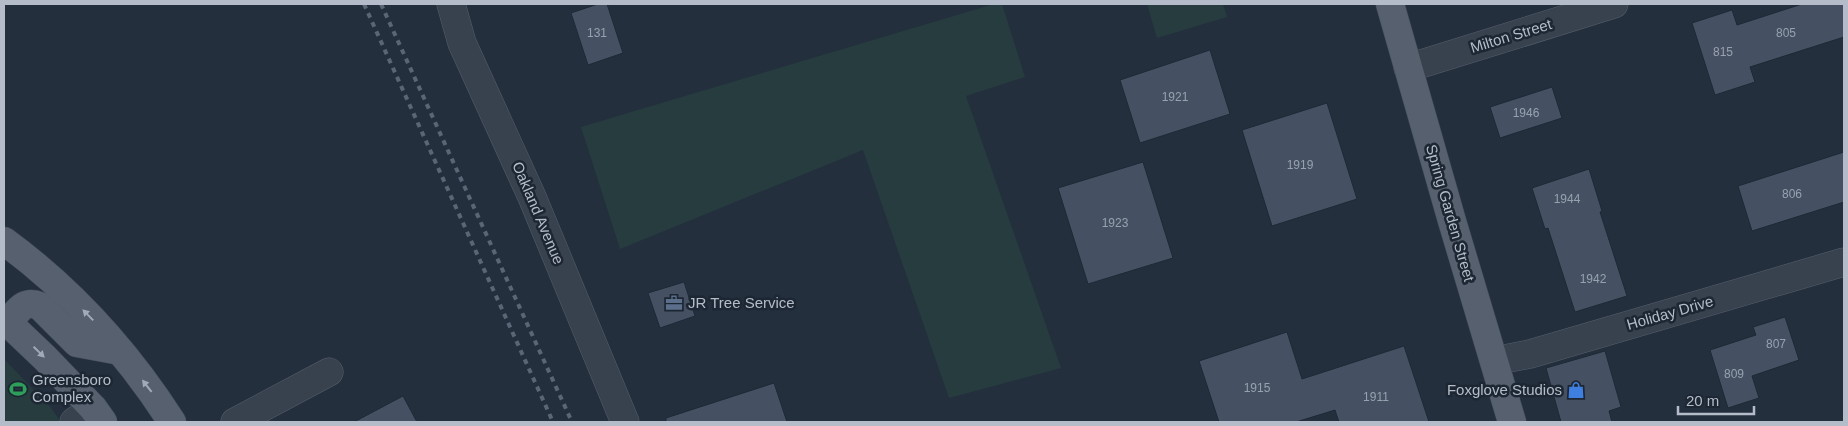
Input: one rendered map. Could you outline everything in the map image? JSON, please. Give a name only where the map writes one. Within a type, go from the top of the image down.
[{"type":"main road","name":"Spring Garden Street","points":[[1390,4],[1512,422]]},
{"type":"main road","points":[[4,241],[29,259],[89,314],[120,351],[172,422]]},
{"type":"main road","points":[[90,418],[45,358],[5,322],[24,304],[33,303],[40,306],[77,343],[120,351]]},
{"type":"street","name":"Oakland Avenue","points":[[451,4],[462,43],[532,196],[625,422]]},
{"type":"street","name":"Milton Street","points":[[1408,68],[1614,4]]},
{"type":"street","name":"Holiday Drive","points":[[1494,361],[1530,354],[1844,262]]},
{"type":"street","points":[[235,422],[267,415],[329,372]]},
{"type":"green space","points":[[994,4],[1002,4],[1025,77],[966,96],[1061,368],[949,398],[863,150],[620,249],[581,127]]},
{"type":"green space","points":[[1147,4],[1223,4],[1227,17],[1157,38]]},
{"type":"green space","name":"Greensboro Complex","points":[[4,359],[51,408],[61,422],[4,422]]},
{"type":"building","points":[[598,4],[607,4],[623,53],[588,65],[571,13]]},
{"type":"building","points":[[1802,4],[1844,4],[1844,37],[1750,67],[1755,82],[1715,95],[1692,23],[1732,10],[1737,25]]},
{"type":"building","points":[[1210,50],[1230,114],[1140,143],[1120,80]]},
{"type":"building","points":[[1552,87],[1562,118],[1500,138],[1490,107]]},
{"type":"building","points":[[1327,103],[1357,199],[1272,226],[1242,130]]},
{"type":"building","points":[[1844,152],[1844,202],[1752,231],[1738,186]]},
{"type":"building","points":[[1143,162],[1173,258],[1088,284],[1058,188]]},
{"type":"building","points":[[1589,169],[1602,211],[1600,212],[1627,296],[1575,312],[1548,228],[1545,229],[1532,188]]},
{"type":"building","points":[[684,282],[695,316],[660,328],[648,293]]},
{"type":"building","points":[[1785,317],[1799,360],[1752,376],[1759,398],[1728,408],[1710,350],[1756,335],[1753,327]]},
{"type":"building","points":[[1287,332],[1302,379],[1404,346],[1429,422],[1339,422],[1335,410],[1296,422],[1219,422],[1199,361]]},
{"type":"building","points":[[1605,351],[1621,407],[1609,411],[1612,422],[1561,422],[1546,368]]},
{"type":"building","points":[[774,383],[787,422],[666,422],[666,418]]},
{"type":"building","points":[[403,396],[417,422],[354,422]]},
{"type":"railway","points":[[364,4],[553,422]]},
{"type":"railway","points":[[381,4],[572,422]]},
{"type":"place","name":"JR Tree Service","points":[[674,303]]},
{"type":"place","name":"Greensboro Complex","points":[[18,389]]},
{"type":"place","name":"Foxglove Studios","points":[[1576,390]]}]
